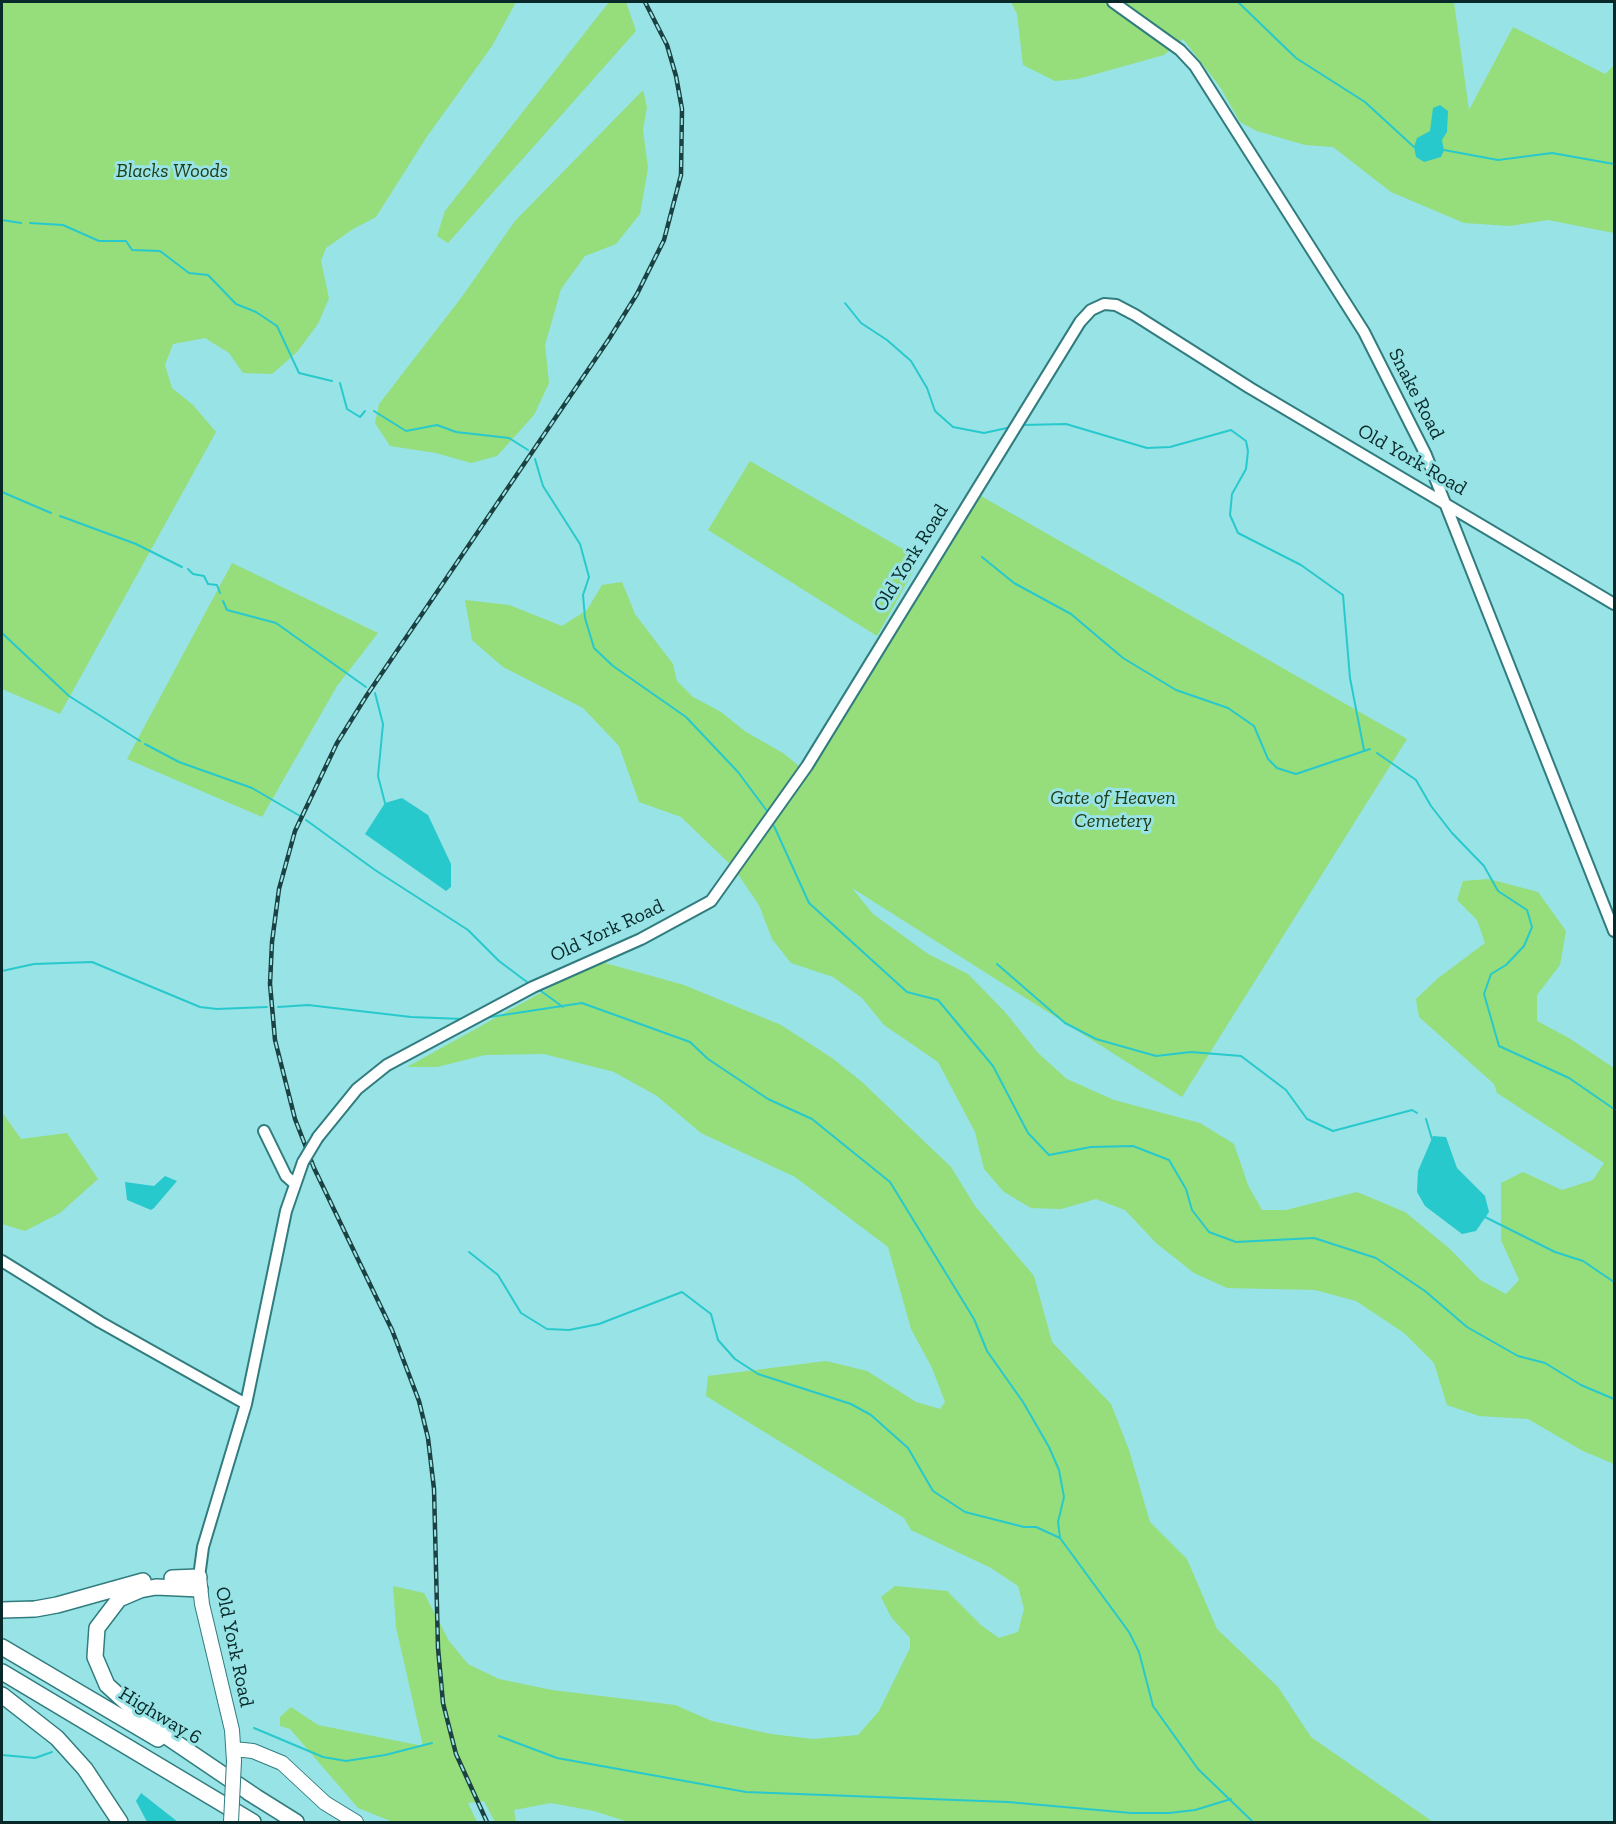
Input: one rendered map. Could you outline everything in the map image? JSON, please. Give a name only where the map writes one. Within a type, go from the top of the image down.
[{"type":"highway","points":[[2,1610],[35,1609],[57,1605],[154,1578],[200,1583]]},
{"type":"highway","points":[[200,1583],[140,1590],[120,1599],[97,1628],[95,1657],[107,1685],[123,1700],[160,1732],[255,1797]]},
{"type":"highway","name":"Highway 6","points":[[2,1647],[296,1822]]},
{"type":"highway","points":[[2,1672],[252,1822]]},
{"type":"highway","points":[[2,1695],[57,1738],[85,1769],[120,1822]]},
{"type":"main road","name":"Old York Road","points":[[200,1583],[232,1730],[234,1755],[231,1822]]},
{"type":"main road","points":[[234,1755],[253,1751],[282,1763],[326,1803],[356,1822]]},
{"type":"street","name":"Snake Road","points":[[1113,2],[1180,50],[1196,66],[1364,332],[1426,455],[1614,931]]},
{"type":"street","name":"Old York Road","points":[[200,1583],[203,1547],[246,1404],[294,1183],[318,1137],[357,1089],[387,1065],[534,987],[641,939],[711,901],[807,766],[1080,322],[1091,310],[1104,304],[1116,306],[1135,315],[1250,388],[1614,604]]},
{"type":"street","points":[[264,1131],[286,1176],[294,1183]]},
{"type":"street","points":[[2,1261],[100,1322],[246,1404]]},
{"type":"green space","name":"Blacks Woods","points":[[2,2],[516,2],[492,46],[426,138],[376,217],[353,229],[326,248],[321,261],[329,298],[318,324],[297,352],[272,374],[243,373],[229,353],[205,338],[173,344],[165,365],[172,388],[193,405],[216,432],[60,714],[2,689]]},
{"type":"green space","points":[[609,2],[626,2],[636,31],[448,243],[437,236],[445,211]]},
{"type":"green space","points":[[1011,2],[1454,2],[1469,110],[1513,27],[1605,74],[1614,65],[1614,233],[1548,220],[1510,226],[1464,223],[1391,192],[1333,147],[1305,145],[1257,131],[1240,122],[1220,87],[1183,39],[1164,55],[1078,79],[1055,81],[1023,65],[1017,14]],"holes":[[[1430,131],[1447,132],[1424,162],[1417,157],[1414,147]]]},
{"type":"green space","points":[[643,90],[647,107],[643,130],[648,168],[640,214],[616,244],[585,256],[561,289],[545,345],[549,383],[534,415],[497,456],[471,463],[436,453],[390,446],[375,423],[379,404],[461,298],[515,221]]},
{"type":"green space","points":[[750,461],[920,559],[877,636],[708,530]]},
{"type":"green space","name":"Gate of Heaven Cemetery","points":[[981,496],[1407,739],[1182,1097],[852,888],[873,914],[928,954],[968,974],[1005,1012],[1038,1053],[1067,1079],[1114,1100],[1200,1123],[1234,1144],[1248,1185],[1262,1210],[1286,1210],[1357,1192],[1405,1212],[1450,1249],[1480,1280],[1506,1294],[1519,1280],[1501,1240],[1501,1183],[1523,1172],[1562,1190],[1593,1180],[1604,1163],[1497,1093],[1494,1084],[1419,1017],[1416,999],[1437,979],[1485,943],[1477,920],[1457,900],[1463,881],[1489,879],[1538,892],[1566,931],[1560,965],[1537,995],[1537,1021],[1569,1038],[1614,1068],[1614,1464],[1583,1451],[1528,1419],[1479,1416],[1447,1405],[1434,1363],[1404,1333],[1356,1301],[1315,1290],[1227,1288],[1194,1273],[1156,1243],[1125,1210],[1096,1199],[1061,1209],[1031,1208],[1004,1192],[984,1169],[975,1132],[938,1062],[884,1025],[862,998],[833,977],[791,963],[772,939],[759,905],[733,867],[681,817],[639,802],[619,746],[583,708],[503,667],[472,640],[465,600],[509,605],[562,626],[587,610],[602,585],[622,582],[635,614],[673,664],[677,681],[693,697],[721,712],[746,732],[783,753],[805,771],[807,778]]},
{"type":"green space","points":[[232,563],[378,633],[337,686],[262,817],[127,759]]},
{"type":"green space","points":[[598,961],[684,985],[781,1025],[832,1058],[862,1082],[951,1167],[975,1206],[1034,1276],[1052,1342],[1111,1404],[1129,1450],[1150,1522],[1187,1559],[1217,1629],[1278,1687],[1311,1737],[1433,1822],[628,1822],[594,1811],[551,1803],[514,1810],[516,1822],[495,1822],[484,1801],[468,1803],[477,1822],[393,1822],[358,1808],[290,1729],[280,1726],[280,1717],[291,1707],[318,1725],[423,1746],[396,1627],[393,1586],[424,1593],[449,1641],[468,1664],[499,1679],[552,1690],[675,1705],[712,1721],[771,1734],[813,1739],[858,1735],[879,1711],[910,1648],[910,1638],[891,1617],[881,1597],[895,1586],[947,1591],[982,1626],[999,1638],[1018,1632],[1024,1609],[1018,1586],[991,1568],[911,1530],[904,1518],[706,1396],[708,1376],[826,1361],[867,1371],[916,1402],[940,1409],[945,1402],[932,1368],[911,1329],[888,1247],[795,1177],[701,1133],[657,1096],[614,1072],[544,1054],[485,1055],[437,1067],[407,1067]]},
{"type":"green space","points":[[2,1112],[21,1139],[67,1133],[98,1179],[60,1213],[25,1231],[2,1224]]},
{"type":"water","points":[[1440,105],[1448,111],[1447,132],[1442,140],[1444,150],[1441,157],[1424,162],[1416,157],[1414,147],[1417,138],[1430,131],[1433,108]]},
{"type":"water","points":[[402,798],[428,815],[451,864],[451,887],[446,891],[365,834],[385,803]]},
{"type":"water","points":[[1433,1136],[1446,1137],[1457,1168],[1485,1196],[1489,1212],[1476,1231],[1462,1234],[1425,1206],[1417,1192],[1418,1171]]},
{"type":"water","points":[[165,1176],[177,1181],[151,1210],[127,1200],[125,1182],[154,1186]]},
{"type":"water","points":[[141,1793],[178,1822],[147,1822],[136,1801]]},
{"type":"waterway","points":[[1238,2],[1296,58],[1365,102],[1414,147]]},
{"type":"waterway","points":[[1444,150],[1498,160],[1552,153],[1614,164]]},
{"type":"waterway","points":[[2,220],[21,223]]},
{"type":"waterway","points":[[30,223],[63,225],[99,241],[126,241],[132,250],[160,251],[189,273],[208,275],[236,304],[256,312],[277,326],[299,373],[332,381]]},
{"type":"waterway","points":[[845,303],[861,323],[887,340],[911,361],[927,388],[935,411],[953,427],[984,433],[1007,428]]},
{"type":"waterway","points":[[340,383],[347,409],[360,417],[365,411]]},
{"type":"waterway","points":[[374,411],[406,431],[437,425],[456,432],[509,438],[528,450]]},
{"type":"waterway","points":[[1022,425],[1066,424],[1147,448],[1170,447],[1231,430],[1246,441],[1248,451],[1246,469],[1232,494],[1230,515],[1238,533],[1301,565],[1343,595],[1350,678],[1364,750]]},
{"type":"waterway","points":[[535,459],[543,486],[580,544],[589,577],[583,595],[585,618],[594,648],[613,666],[686,717],[738,772],[767,811]]},
{"type":"waterway","points":[[2,492],[51,513]]},
{"type":"waterway","points":[[60,516],[136,544],[182,567]]},
{"type":"waterway","points":[[982,557],[1014,583],[1071,614],[1123,658],[1176,690],[1228,708],[1254,726],[1268,759],[1277,768],[1296,774],[1370,749]]},
{"type":"waterway","points":[[188,569],[193,574],[204,576],[208,584],[217,585],[220,593]]},
{"type":"waterway","points":[[223,601],[227,610],[276,623],[366,687]]},
{"type":"waterway","points":[[2,633],[69,696],[140,741]]},
{"type":"waterway","points":[[375,693],[383,724],[378,776],[385,803]]},
{"type":"waterway","points":[[145,744],[179,762],[252,788],[300,816]]},
{"type":"waterway","points":[[1377,753],[1416,780],[1431,806],[1452,833],[1484,866],[1498,891],[1527,910],[1532,927],[1524,946],[1506,965],[1491,974],[1484,994],[1499,1046],[1569,1078],[1614,1109]]},
{"type":"waterway","points":[[306,820],[375,870],[468,930],[499,961],[527,982]]},
{"type":"waterway","points":[[774,826],[809,903],[907,992],[938,1000],[993,1066],[1028,1133],[1049,1155],[1091,1147],[1133,1146],[1169,1160],[1186,1189],[1192,1210],[1209,1232],[1236,1242],[1314,1238],[1376,1258],[1425,1291],[1467,1327],[1518,1356],[1545,1363],[1581,1385],[1614,1399]]},
{"type":"waterway","points":[[2,971],[34,964],[92,962],[200,1007],[217,1009],[267,1007]]},
{"type":"waterway","points":[[997,964],[1065,1023],[1096,1039],[1156,1056],[1191,1052],[1241,1056],[1286,1090],[1307,1119],[1333,1131],[1412,1110],[1417,1113]]},
{"type":"waterway","points":[[541,991],[563,1007]]},
{"type":"waterway","points":[[490,1017],[582,1003],[690,1042],[708,1059],[768,1099],[812,1119],[890,1182],[974,1319],[987,1351],[1023,1402],[1049,1447],[1059,1470],[1064,1497],[1058,1522],[1060,1538],[1129,1632],[1139,1652],[1153,1706],[1198,1769],[1253,1822]]},
{"type":"waterway","points":[[278,1007],[308,1005],[411,1017],[463,1019]]},
{"type":"waterway","points":[[1426,1119],[1432,1139]]},
{"type":"waterway","points":[[1485,1217],[1555,1252],[1583,1261],[1614,1282]]},
{"type":"waterway","points":[[469,1252],[498,1275],[521,1313],[547,1329],[569,1330],[599,1324],[682,1292],[711,1314],[718,1340],[735,1359],[758,1374],[851,1404],[871,1415],[908,1448],[933,1491],[965,1512],[1024,1527],[1036,1527],[1060,1538]]},
{"type":"waterway","points":[[254,1728],[323,1757],[346,1761],[385,1755],[432,1743]]},
{"type":"waterway","points":[[499,1736],[557,1758],[746,1792],[1008,1802],[1131,1813],[1195,1810],[1231,1799]]},
{"type":"waterway","points":[[2,1755],[35,1758],[52,1752]]},
{"type":"railway","points":[[487,1822],[456,1754],[443,1703],[438,1648],[434,1489],[428,1438],[419,1401],[392,1330],[314,1168],[295,1119],[275,1040],[270,984],[272,942],[279,889],[295,831],[337,743],[367,695],[609,339],[637,294],[664,240],[681,175],[682,109],[667,45],[645,2]]}]
